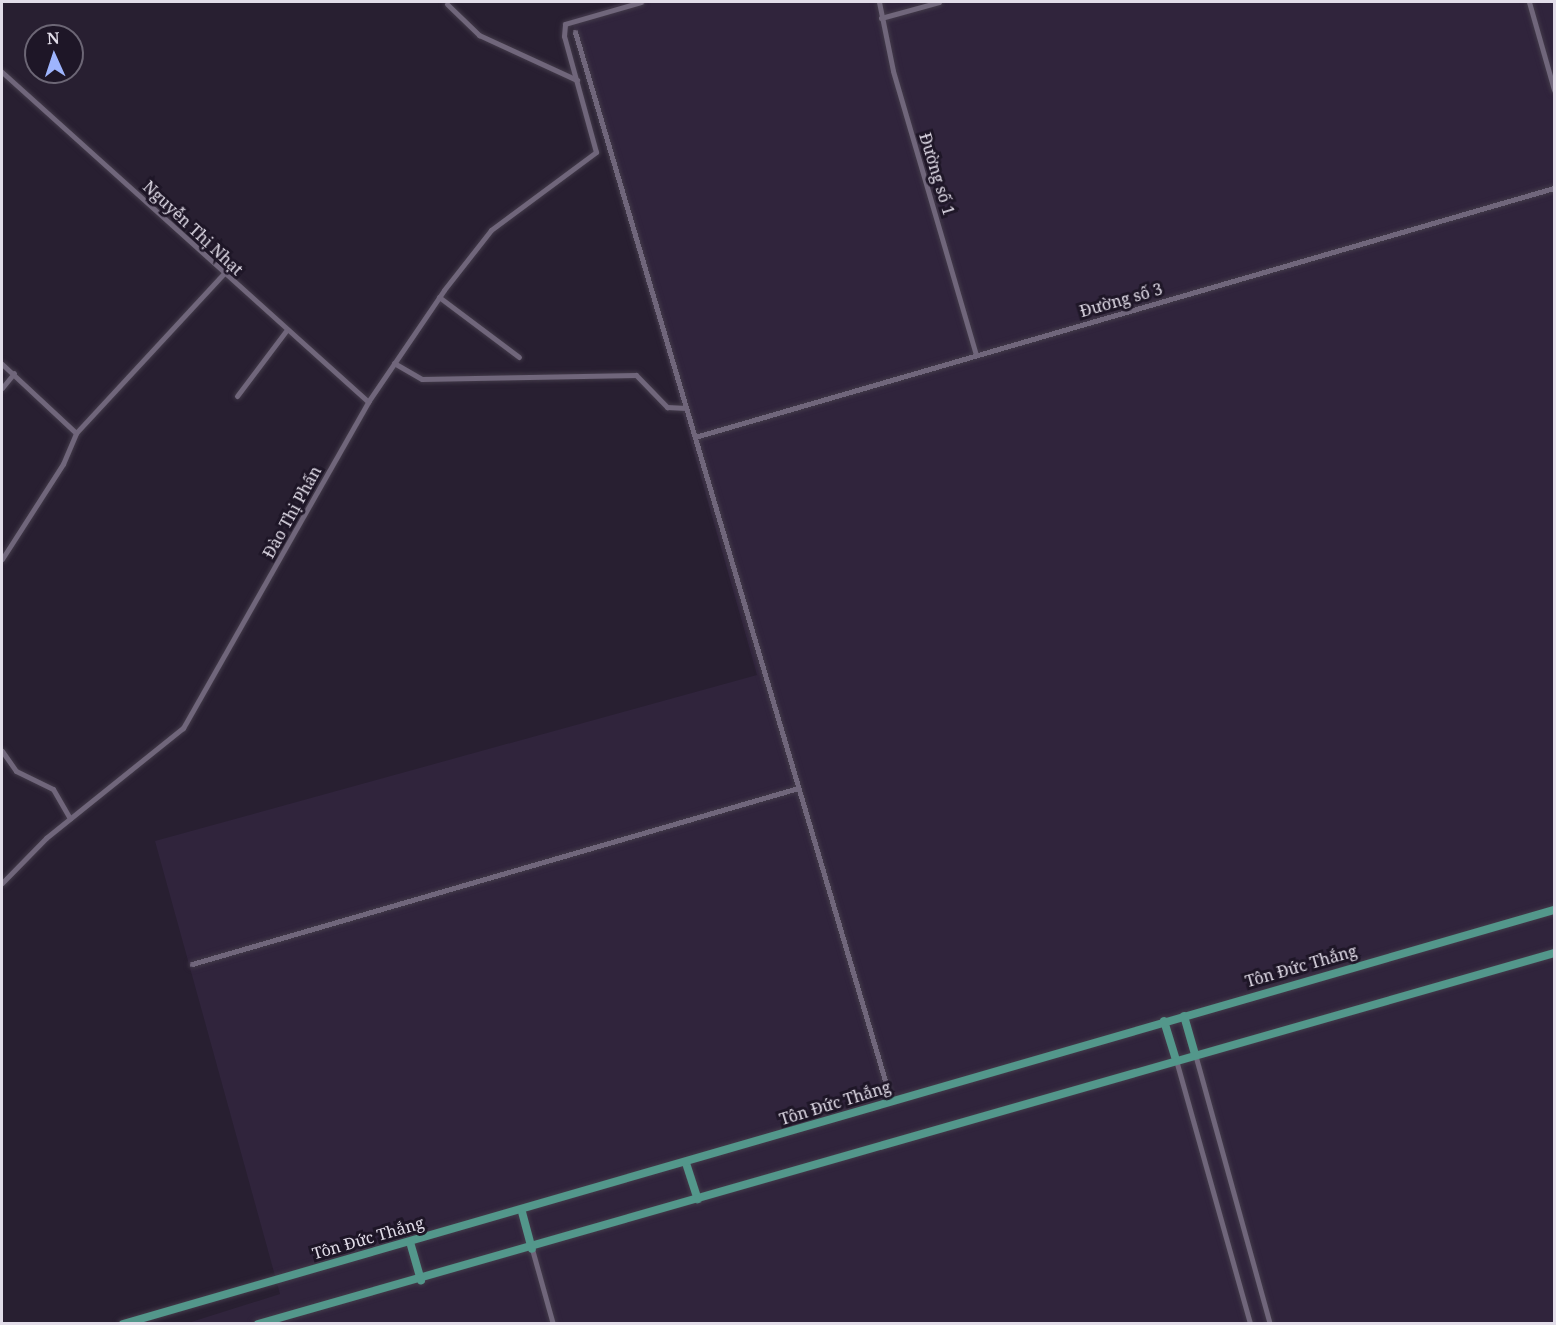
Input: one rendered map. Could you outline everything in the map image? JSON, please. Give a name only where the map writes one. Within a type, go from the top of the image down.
[{"type":"main road","name":"Tôn Đức Thắng","points":[[123,1323],[522,1212],[1164,1021],[1554,910]]},
{"type":"main road","points":[[258,1323],[532,1249],[1195,1054],[1554,953]]},
{"type":"main road","points":[[1184,1016],[1195,1054]]},
{"type":"main road","points":[[1164,1021],[1176,1060]]},
{"type":"main road","points":[[686,1163],[698,1199]]},
{"type":"main road","points":[[522,1212],[532,1249]]},
{"type":"main road","points":[[410,1242],[421,1280]]},
{"type":"street","points":[[577,80],[565,24],[641,2]]},
{"type":"street","name":"Đường số 1","points":[[879,2],[880,18],[976,354]]},
{"type":"street","points":[[880,18],[939,2]]},
{"type":"street","points":[[1529,2],[1554,90]]},
{"type":"street","points":[[447,4],[479,35],[577,80]]},
{"type":"street","points":[[575,32],[891,1101]]},
{"type":"street","name":"Nguyễn Thị Nhạt","points":[[2,72],[286,331],[368,402]]},
{"type":"street","name":"Đào Thị Phấn","points":[[2,883],[70,818],[183,728],[368,402],[439,297],[491,230],[596,146],[577,80]]},
{"type":"street","name":"Đường số 3","points":[[694,436],[1554,188]]},
{"type":"street","points":[[2,559],[63,464],[76,433],[223,274]]},
{"type":"street","points":[[439,297],[519,357]]},
{"type":"street","points":[[237,396],[286,331]]},
{"type":"street","points":[[394,363],[422,379],[636,375],[667,407],[686,408]]},
{"type":"street","points":[[2,364],[76,433]]},
{"type":"street","points":[[2,388],[14,373]]},
{"type":"street","points":[[2,751],[16,771],[53,789],[70,818]]},
{"type":"street","points":[[192,964],[798,788]]},
{"type":"street","points":[[1195,1054],[1270,1323]]},
{"type":"street","points":[[1176,1060],[1250,1323]]},
{"type":"street","points":[[532,1249],[553,1323]]},
{"type":"shaded area","points":[[625,2],[1554,2],[1554,1323],[188,1323],[280,1294],[155,841],[757,675],[571,18]]}]
